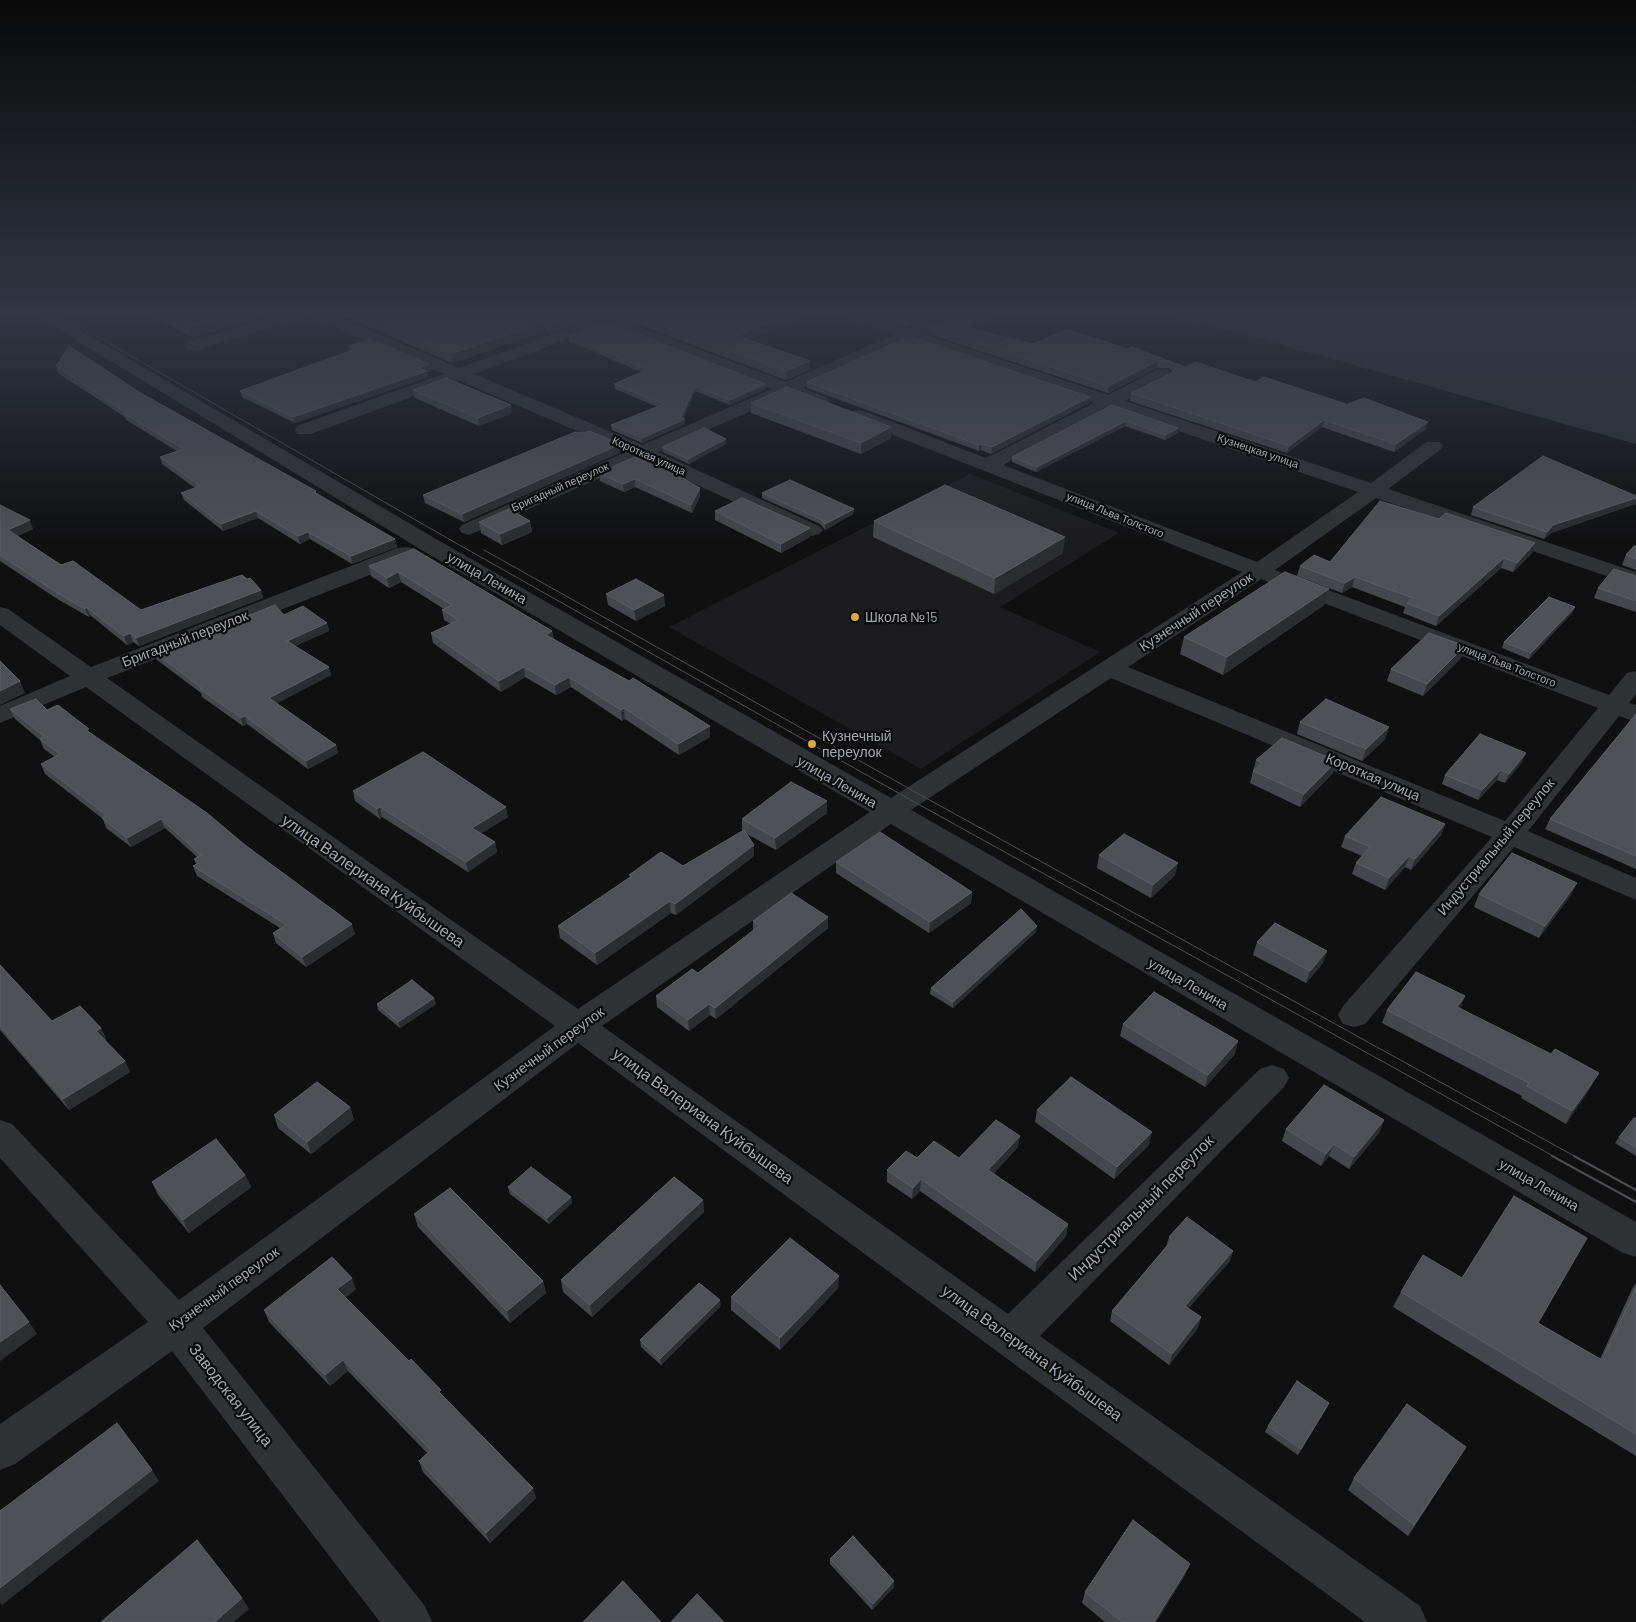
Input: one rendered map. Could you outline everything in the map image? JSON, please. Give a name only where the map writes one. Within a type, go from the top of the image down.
[{"type":"street","name":"улица Ленина","points":[[170,391],[428,544],[1636,1241]]},
{"type":"street","points":[[304,430],[410,391]]},
{"type":"street","name":"Короткая улица","points":[[499,391],[640,451],[812,530]]},
{"type":"street","name":"Бригадный переулок","points":[[469,528],[640,451],[784,391]]},
{"type":"street","name":"улица Льва Толстого","points":[[793,391],[988,464],[1259,571],[1624,709]]},
{"type":"street","name":"Кузнецкая улица","points":[[1081,391],[1636,579]]},
{"type":"street","points":[[988,464],[1131,391]]},
{"type":"street","name":"Кузнечный переулок","points":[[0,1449],[176,1325],[578,1026],[890,812],[1259,571],[1373,491],[1433,446]]},
{"type":"street","name":"Бригадный переулок","points":[[0,715],[86,678],[428,544]]},
{"type":"street","name":"улица Валериана Куйбышева","points":[[0,614],[86,678],[578,1026],[1404,1622]]},
{"type":"street","name":"Короткая улица","points":[[1109,668],[1510,834],[1636,890]]},
{"type":"street","name":"Индустриальный переулок","points":[[1354,1015],[1510,834],[1624,709],[1636,678]]},
{"type":"street","name":"Индустриальный переулок","points":[[1011,1338],[1272,1078]]},
{"type":"street","name":"Заводская улица","points":[[0,1134],[176,1325],[409,1622]]},
{"type":"shaded area","points":[[1445,391],[1636,391],[1636,444]]},
{"type":"shaded area","name":"Школа №15","points":[[970,474],[1119,533],[1000,607],[1100,652],[921,769],[669,627]]},
{"type":"building","points":[[93,391],[137,391],[316,491],[314,492],[395,539],[351,556],[308,532],[298,536],[256,511],[221,524],[181,493],[200,486],[160,457],[184,449],[124,414],[126,413]]},
{"type":"building","points":[[241,391],[370,391],[293,417]]},
{"type":"building","points":[[415,391],[477,391],[511,405],[478,418]]},
{"type":"building","points":[[631,391],[693,391],[681,417],[685,419],[642,438],[611,425],[664,404]]},
{"type":"building","points":[[707,391],[751,391],[730,400]]},
{"type":"building","points":[[779,391],[797,391],[891,427],[861,443],[751,403]]},
{"type":"building","points":[[831,391],[1071,391],[1090,397],[992,447],[979,445]]},
{"type":"building","points":[[1136,391],[1306,391],[1346,404],[1343,406],[1364,398],[1428,422],[1396,444],[1324,420],[1289,446],[1131,393]]},
{"type":"building","points":[[1112,405],[1178,428],[1166,435],[1126,421],[1037,467],[1012,457]]},
{"type":"building","points":[[704,428],[726,439],[688,459],[662,447]]},
{"type":"building","points":[[589,431],[621,444],[462,514],[423,495],[575,432],[583,433]]},
{"type":"building","points":[[641,454],[669,467],[665,468],[700,488],[691,505],[635,479],[623,484],[599,473]]},
{"type":"building","points":[[1543,456],[1636,496],[1636,498],[1553,525],[1547,532],[1473,507]]},
{"type":"building","points":[[790,480],[854,509],[825,524],[820,519],[762,493]]},
{"type":"building","points":[[945,485],[1065,537],[995,578],[874,521]]},
{"type":"building","points":[[742,498],[810,528],[781,544],[715,511]]},
{"type":"building","points":[[1380,501],[1439,519],[1446,513],[1535,543],[1517,563],[1504,558],[1439,616],[1407,603],[1413,598],[1355,577],[1345,583],[1300,566],[1314,555],[1330,562]]},
{"type":"building","points":[[0,505],[30,520],[8,530],[61,565],[73,561],[141,610],[242,575],[247,579],[250,578],[261,590],[136,638],[130,633],[124,636],[86,607],[85,609],[56,592],[0,555]]},
{"type":"building","points":[[509,509],[530,521],[500,534],[479,522]]},
{"type":"building","points":[[1634,546],[1636,547],[1636,559],[1626,555]]},
{"type":"building","points":[[414,549],[552,631],[546,635],[629,681],[633,678],[710,726],[678,744],[624,708],[621,710],[569,677],[555,685],[524,667],[499,681],[431,633],[459,620],[442,610],[452,605],[398,572],[387,578],[369,566]]},
{"type":"building","points":[[1614,569],[1636,576],[1636,601],[1598,588]]},
{"type":"building","points":[[1285,572],[1329,589],[1227,657],[1184,637]]},
{"type":"building","points":[[636,579],[664,595],[634,610],[606,594]]},
{"type":"building","points":[[1549,597],[1575,607],[1531,653],[1504,642]]},
{"type":"building","points":[[275,605],[284,615],[303,606],[327,623],[287,641],[329,667],[269,698],[336,745],[306,761],[245,716],[241,718],[200,689],[202,688],[155,653]]},
{"type":"building","points":[[1429,633],[1465,646],[1427,684],[1391,669]]},
{"type":"building","points":[[0,661],[20,681],[0,691]]},
{"type":"building","points":[[36,699],[47,710],[58,705],[89,729],[86,730],[207,813],[245,845],[352,924],[302,957],[273,933],[287,925],[193,866],[199,863],[194,859],[201,855],[161,819],[127,838],[102,818],[107,816],[41,764],[60,754],[40,739],[45,737],[10,709]]},
{"type":"building","points":[[1326,699],[1389,727],[1366,749],[1300,722]]},
{"type":"building","points":[[1636,714],[1636,856],[1550,819]]},
{"type":"building","points":[[1480,734],[1526,753],[1509,774],[1501,770],[1482,790],[1445,775]]},
{"type":"building","points":[[1282,738],[1337,761],[1304,794],[1253,771],[1262,763],[1256,760]]},
{"type":"building","points":[[423,752],[506,807],[472,828],[495,842],[466,862],[380,807],[377,809],[353,791]]},
{"type":"building","points":[[791,782],[827,801],[775,838],[742,819]]},
{"type":"building","points":[[1381,797],[1445,824],[1415,859],[1409,856],[1389,878],[1356,863],[1370,847],[1345,836]]},
{"type":"building","points":[[744,830],[754,845],[675,904],[670,901],[595,953],[558,926],[632,876],[629,875],[661,852],[683,866]]},
{"type":"building","points":[[880,832],[972,892],[930,922],[836,862]]},
{"type":"building","points":[[1124,834],[1178,863],[1153,885],[1099,855]]},
{"type":"building","points":[[1512,853],[1577,883],[1545,926],[1479,894]]},
{"type":"building","points":[[791,893],[828,917],[715,1008],[709,1004],[688,1020],[656,996],[692,969],[698,973],[759,926],[753,921]]},
{"type":"building","points":[[1021,909],[1037,926],[953,1002],[931,988]]},
{"type":"building","points":[[1275,923],[1327,951],[1310,971],[1257,942]]},
{"type":"building","points":[[0,965],[52,1021],[80,1006],[101,1028],[96,1031],[125,1061],[63,1099],[0,1026]]},
{"type":"building","points":[[1416,972],[1465,996],[1457,1007],[1551,1054],[1555,1049],[1599,1073],[1572,1111],[1527,1086],[1529,1083],[1387,1010]]},
{"type":"building","points":[[412,980],[434,998],[398,1022],[377,1004]]},
{"type":"building","points":[[1154,992],[1238,1041],[1208,1075],[1123,1024]]},
{"type":"building","points":[[1071,1077],[1152,1132],[1117,1167],[1037,1110]]},
{"type":"building","points":[[317,1082],[350,1107],[307,1142],[274,1115]]},
{"type":"building","points":[[1324,1085],[1384,1120],[1354,1157],[1334,1144],[1326,1154],[1286,1129]]},
{"type":"building","points":[[1634,1118],[1636,1119],[1636,1148],[1619,1137]]},
{"type":"building","points":[[996,1120],[1020,1136],[988,1170],[1068,1224],[1037,1261],[921,1179],[913,1188],[887,1170],[906,1151],[917,1158],[934,1141],[959,1158]]},
{"type":"building","points":[[216,1139],[245,1175],[183,1220],[152,1182]]},
{"type":"building","points":[[531,1167],[571,1197],[547,1218],[508,1187]]},
{"type":"building","points":[[674,1177],[703,1200],[590,1305],[561,1280]]},
{"type":"building","points":[[450,1188],[543,1281],[507,1311],[414,1214]]},
{"type":"building","points":[[1514,1196],[1587,1238],[1538,1323],[1602,1360],[1636,1288],[1636,1434],[1401,1292],[1423,1255],[1462,1278]]},
{"type":"building","points":[[1187,1217],[1233,1251],[1185,1306],[1201,1317],[1172,1354],[1112,1311],[1172,1240],[1169,1237]]},
{"type":"building","points":[[790,1238],[839,1276],[780,1338],[731,1297]]},
{"type":"building","points":[[332,1257],[352,1278],[337,1289],[409,1361],[411,1359],[441,1390],[439,1392],[533,1488],[486,1533],[419,1461],[431,1450],[343,1360],[325,1375],[264,1310]]},
{"type":"building","points":[[699,1283],[720,1300],[660,1359],[640,1340]]},
{"type":"building","points":[[0,1285],[29,1322],[0,1342]]},
{"type":"building","points":[[1297,1381],[1329,1403],[1301,1449],[1268,1426]]},
{"type":"building","points":[[1407,1404],[1466,1447],[1414,1525],[1354,1478]]},
{"type":"building","points":[[117,1423],[152,1470],[0,1588],[0,1511]]},
{"type":"building","points":[[1133,1520],[1190,1564],[1154,1622],[1122,1622],[1085,1592]]},
{"type":"building","points":[[853,1536],[894,1581],[873,1604],[830,1559]]},
{"type":"building","points":[[197,1540],[242,1598],[215,1622],[101,1622]]},
{"type":"building","points":[[623,1581],[661,1622],[583,1622]]},
{"type":"building","points":[[697,1594],[724,1622],[671,1622]]},
{"type":"tram line","points":[[191,391],[440,534],[909,799],[1555,1157]]},
{"type":"tram line","points":[[484,550],[917,793],[1576,1157]]},
{"type":"tram line","points":[[1552,1156],[1636,1202]]},
{"type":"tram line","points":[[1574,1156],[1636,1190]]},
{"type":"place","name":"Школа №15","points":[[855,617]]},
{"type":"place","name":"Кузнечный переулок","points":[[812,744]]}]
